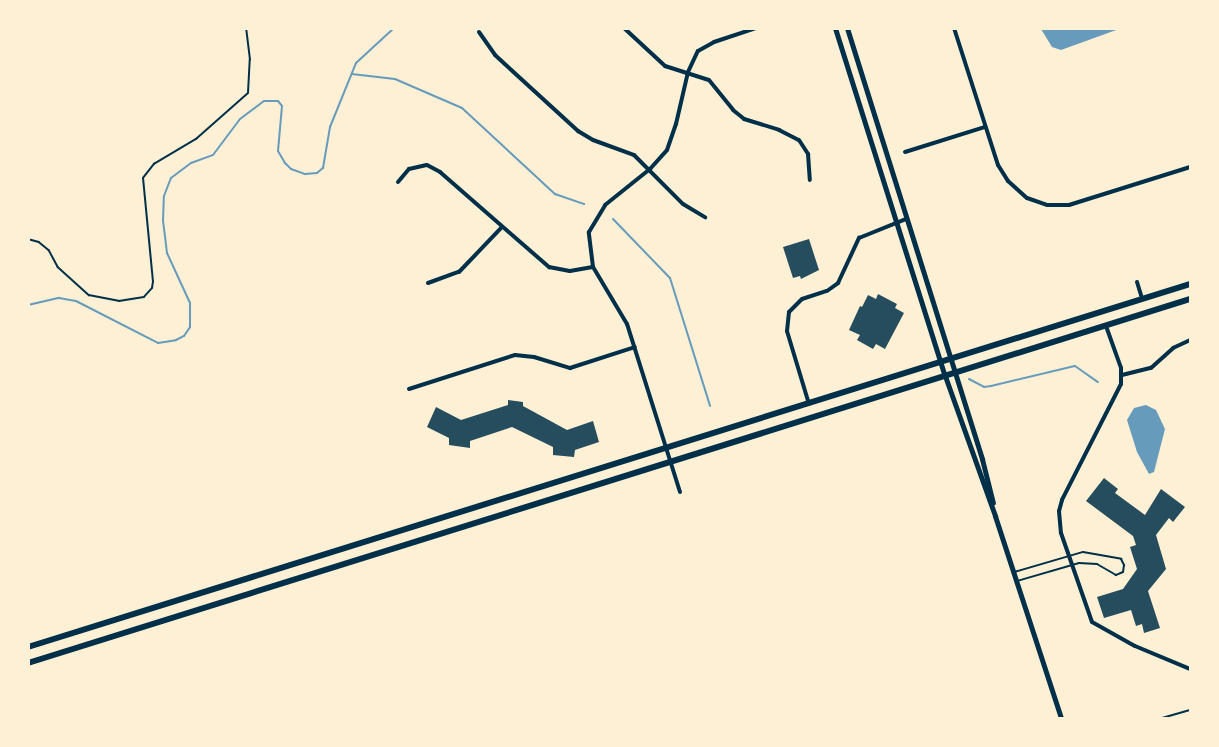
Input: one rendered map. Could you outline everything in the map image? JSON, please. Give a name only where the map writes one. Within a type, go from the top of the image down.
[{"type":"main road","points":[[836,28],[940,363],[995,516],[1061,718]]},
{"type":"main road","points":[[847,28],[982,459],[995,516]]},
{"type":"main road","points":[[28,647],[1191,284]]},
{"type":"main road","points":[[28,663],[1191,299]]},
{"type":"street","points":[[624,28],[657,61],[670,68],[709,80],[733,110],[744,119],[779,130],[803,143],[808,154],[810,180]]},
{"type":"street","points":[[680,492],[635,347],[619,307],[593,267],[589,232],[597,215],[614,197],[650,169],[663,155],[671,140],[688,72],[695,56],[704,47],[756,28]]},
{"type":"street","points":[[954,28],[998,165],[1008,181],[1027,198],[1047,206],[1069,205],[1191,167]]},
{"type":"street","points":[[479,32],[495,55],[578,130],[594,140],[634,155],[683,204],[705,217]]},
{"type":"street","points":[[906,152],[985,127]]},
{"type":"street","points":[[398,182],[410,169],[428,165],[440,172],[501,228],[549,267],[570,272],[593,267]]},
{"type":"street","points":[[809,405],[787,331],[789,312],[802,299],[828,291],[838,283],[859,238],[906,219]]},
{"type":"street","points":[[428,283],[459,272],[501,228]]},
{"type":"street","points":[[1137,282],[1143,299]]},
{"type":"street","points":[[1106,326],[1122,375],[1117,393],[1062,500],[1059,522],[1071,565],[1092,622],[1135,646],[1191,669]]},
{"type":"street","points":[[1122,375],[1151,369],[1173,348],[1191,340]]},
{"type":"street","points":[[409,389],[515,355],[534,357],[570,368],[635,347]]},
{"type":"lane","points":[[1014,572],[1068,555],[1095,553],[1112,559],[1121,559],[1125,568],[1116,574],[1097,564],[1071,565],[1017,582]]},
{"type":"lane","points":[[1162,718],[1191,710]]},
{"type":"path","points":[[28,238],[39,242],[49,250],[58,267],[89,295],[119,301],[144,297],[152,288],[153,282],[143,178],[154,164],[196,139],[248,93],[250,60],[246,28]]},
{"type":"water","points":[[1041,29],[1119,29],[1061,50],[1052,47]]},
{"type":"water","points":[[1146,405],[1156,410],[1165,429],[1154,472],[1149,474],[1137,452],[1127,420],[1134,408]]},
{"type":"building","points":[[809,239],[819,270],[801,279],[800,276],[793,278],[783,247]]},
{"type":"building","points":[[878,294],[897,304],[895,308],[904,313],[885,349],[876,344],[873,349],[857,340],[860,335],[849,330],[868,295],[876,299]]},
{"type":"building","points":[[508,400],[523,402],[523,406],[567,430],[593,421],[599,442],[575,450],[574,457],[553,455],[553,447],[512,427],[470,441],[470,448],[449,445],[449,438],[427,427],[436,407],[461,420],[508,405]]},
{"type":"building","points":[[1104,478],[1118,489],[1115,493],[1145,515],[1161,489],[1185,507],[1173,522],[1169,518],[1156,535],[1166,569],[1148,591],[1160,628],[1144,633],[1142,624],[1136,626],[1131,610],[1104,618],[1097,597],[1123,589],[1137,569],[1130,547],[1136,545],[1133,536],[1086,501]]},
{"type":"waterway","points":[[28,305],[59,298],[76,301],[158,343],[184,336],[190,327],[190,303],[167,253],[163,221],[164,196],[171,178],[191,163],[213,155],[240,119],[264,101],[278,101],[282,106],[278,151],[285,163],[291,169],[305,174],[317,173],[323,168],[330,127],[356,63],[394,28]]},
{"type":"waterway","points":[[352,74],[395,79],[462,108],[555,194],[584,204]]},
{"type":"waterway","points":[[613,219],[670,278],[710,406]]},
{"type":"waterway","points":[[969,379],[984,387],[1075,366],[1098,382]]}]
